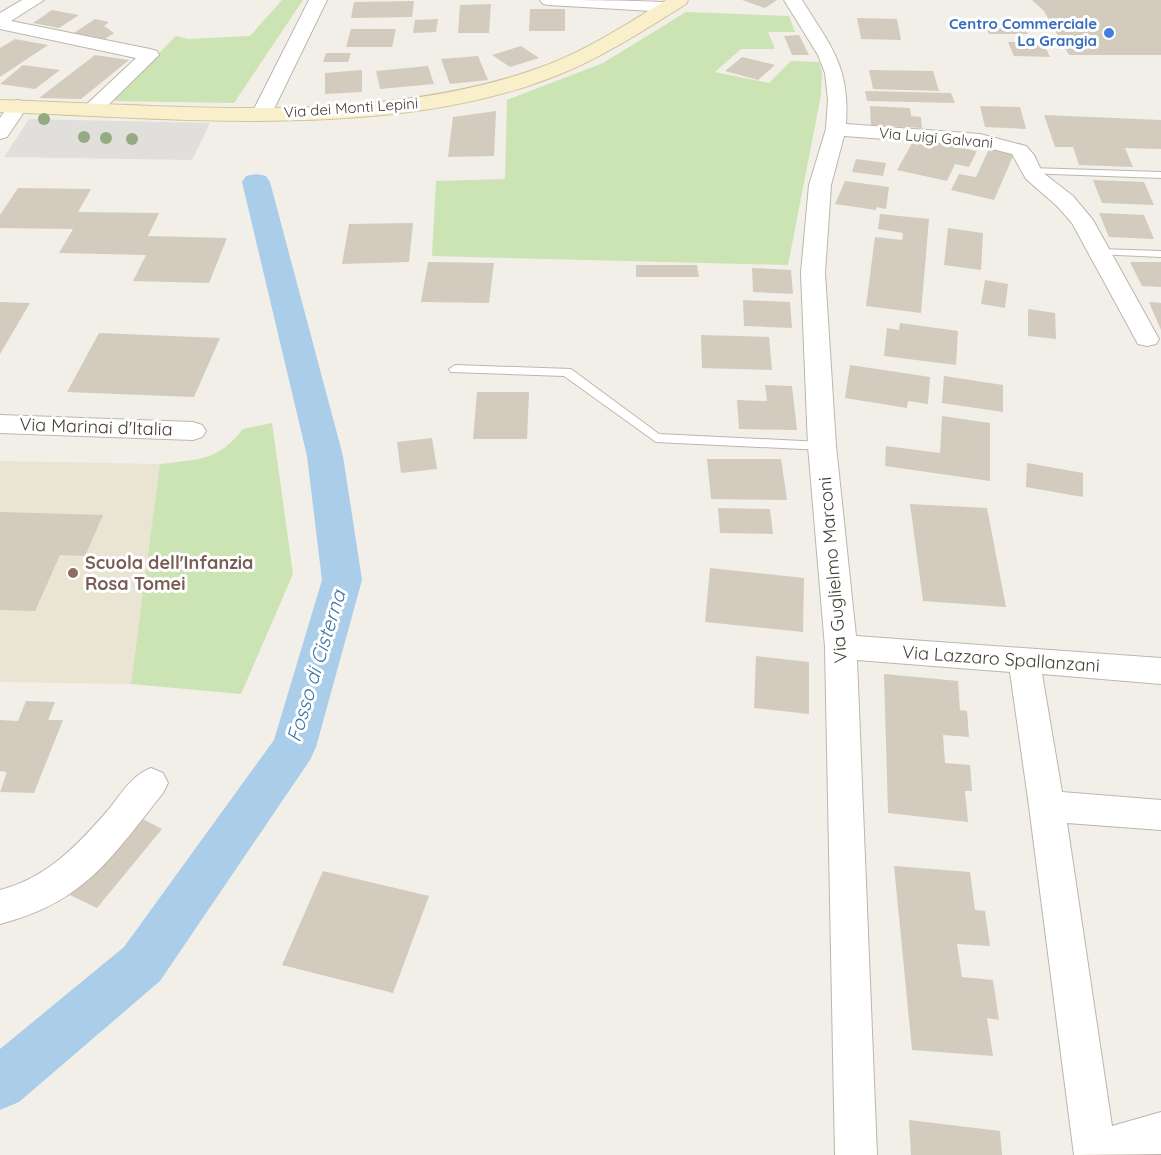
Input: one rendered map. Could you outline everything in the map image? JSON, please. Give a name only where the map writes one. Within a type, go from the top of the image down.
[{"type":"street","points":[[0,22],[35,0]]},
{"type":"street","points":[[262,113],[318,0]]},
{"type":"street","points":[[549,0],[674,3]]},
{"type":"street","name":"Via Guglielmo Marconi","points":[[793,0],[831,64],[838,100],[836,129],[820,185],[813,247],[813,292],[822,446],[841,647],[855,1155]]},
{"type":"street","name":"Via dei Monti Lepini","points":[[9,106],[329,113],[429,103],[502,87],[565,65],[674,3]]},
{"type":"street","points":[[0,22],[150,55],[93,109]]},
{"type":"street","points":[[0,133],[9,106]]},
{"type":"street","name":"Via Luigi Galvani","points":[[836,129],[993,142],[1022,153],[1030,171],[1071,207],[1100,252],[1147,339]]},
{"type":"street","name":"Via Marinai d'Italia","points":[[0,424],[193,431]]},
{"type":"street","name":"Via Lazzaro Spallanzani","points":[[841,647],[1161,671]]},
{"type":"street","points":[[1024,660],[1047,806],[1095,1154],[1161,1133]]},
{"type":"street","points":[[0,907],[30,900],[62,881],[90,855],[151,783]]},
{"type":"street","points":[[1047,806],[1161,815]]},
{"type":"lane","points":[[1030,171],[1161,175]]},
{"type":"lane","points":[[1100,252],[1161,254]]},
{"type":"lane","points":[[455,369],[567,372],[657,438],[822,446]]},
{"type":"shaded area","points":[[29,119],[210,123],[192,160],[4,157]]},
{"type":"shaded area","name":"Scuola dell'Infanzia Rosa Tomei","points":[[0,461],[160,464],[131,684],[0,682]]},
{"type":"green space","points":[[282,0],[303,0],[234,103],[112,101],[176,36],[188,39],[250,36]]},
{"type":"green space","points":[[686,12],[789,16],[795,32],[768,32],[775,49],[741,49],[715,72],[769,83],[791,61],[819,62],[822,72],[821,95],[788,265],[432,256],[436,181],[505,179],[507,100],[603,63]]},
{"type":"green space","points":[[272,423],[293,574],[241,694],[131,684],[160,464],[206,457],[225,448],[243,429]]},
{"type":"building","points":[[742,0],[777,0],[765,8]]},
{"type":"building","name":"Centro Commerciale La Grangia","points":[[1032,0],[1161,0],[1161,55],[1069,55],[1044,11]]},
{"type":"building","points":[[414,1],[412,17],[351,18],[354,2]]},
{"type":"building","points":[[491,4],[489,33],[458,33],[460,5]]},
{"type":"building","points":[[530,9],[565,9],[565,31],[529,31]]},
{"type":"building","points":[[52,10],[79,15],[59,28],[33,23]]},
{"type":"building","points":[[857,18],[897,19],[901,40],[861,39]]},
{"type":"building","points":[[95,19],[109,22],[104,26],[114,33],[105,39],[74,33]]},
{"type":"building","points":[[438,19],[436,32],[413,33],[415,20]]},
{"type":"building","points":[[983,23],[1022,23],[1028,34],[989,34]]},
{"type":"building","points":[[351,29],[396,29],[392,47],[346,47]]},
{"type":"building","points":[[799,35],[809,55],[792,55],[784,36]]},
{"type":"building","points":[[15,39],[48,45],[0,77],[0,48]]},
{"type":"building","points":[[1008,42],[1043,42],[1050,57],[1014,56]]},
{"type":"building","points":[[521,46],[539,58],[510,67],[492,55]]},
{"type":"building","points":[[326,53],[351,53],[348,62],[323,62]]},
{"type":"building","points":[[95,55],[129,60],[81,99],[39,98]]},
{"type":"building","points":[[478,56],[488,80],[450,84],[441,59]]},
{"type":"building","points":[[742,57],[775,65],[758,80],[725,71]]},
{"type":"building","points":[[23,65],[60,70],[35,89],[0,84]]},
{"type":"building","points":[[428,66],[434,84],[380,89],[376,71]]},
{"type":"building","points":[[362,70],[362,92],[325,94],[325,73]]},
{"type":"building","points":[[869,70],[933,71],[939,91],[873,89]]},
{"type":"building","points":[[865,91],[951,93],[955,103],[867,101]]},
{"type":"building","points":[[870,106],[910,108],[911,116],[921,117],[922,128],[871,125]]},
{"type":"building","points":[[980,106],[1020,107],[1026,129],[985,127]]},
{"type":"building","points":[[496,111],[494,156],[448,157],[453,117]]},
{"type":"building","points":[[1044,115],[1161,120],[1161,149],[1125,148],[1133,167],[1079,165],[1073,147],[1055,147]]},
{"type":"building","points":[[915,138],[977,151],[969,167],[955,164],[947,181],[897,170]]},
{"type":"building","points":[[989,149],[1014,154],[994,200],[951,190],[959,174],[976,177]]},
{"type":"building","points":[[856,159],[886,163],[883,176],[852,172]]},
{"type":"building","points":[[1093,180],[1144,182],[1154,205],[1102,203]]},
{"type":"building","points":[[845,181],[889,187],[886,209],[876,207],[876,210],[835,204]]},
{"type":"building","points":[[18,188],[91,189],[78,212],[159,213],[148,236],[227,238],[209,283],[133,281],[146,255],[59,253],[73,229],[0,228],[0,215]]},
{"type":"building","points":[[1099,213],[1144,215],[1154,239],[1109,237]]},
{"type":"building","points":[[880,214],[929,219],[921,313],[866,306],[875,237],[902,240],[903,233],[878,229]]},
{"type":"building","points":[[413,223],[409,262],[342,264],[349,224]]},
{"type":"building","points":[[948,228],[983,233],[981,270],[944,265]]},
{"type":"building","points":[[428,262],[494,263],[489,303],[421,302]]},
{"type":"building","points":[[1130,262],[1161,262],[1161,287],[1142,286]]},
{"type":"building","points":[[636,265],[697,265],[699,277],[636,277]]},
{"type":"building","points":[[752,268],[791,270],[793,294],[753,292]]},
{"type":"building","points":[[985,280],[1008,284],[1005,308],[981,304]]},
{"type":"building","points":[[743,300],[790,302],[792,328],[744,326]]},
{"type":"building","points":[[0,302],[30,303],[0,354]]},
{"type":"building","points":[[1149,302],[1161,303],[1161,330]]},
{"type":"building","points":[[1028,309],[1055,313],[1056,339],[1028,336]]},
{"type":"building","points":[[900,323],[958,331],[956,365],[884,356],[887,328],[899,330]]},
{"type":"building","points":[[99,333],[220,338],[194,397],[67,392]]},
{"type":"building","points":[[701,335],[769,337],[772,370],[702,368]]},
{"type":"building","points":[[850,365],[930,377],[928,404],[908,401],[907,408],[845,398]]},
{"type":"building","points":[[944,376],[1003,385],[1003,412],[942,403]]},
{"type":"building","points":[[765,385],[792,386],[797,430],[739,429],[737,400],[767,401]]},
{"type":"building","points":[[477,392],[529,392],[527,439],[473,439]]},
{"type":"building","points":[[942,416],[990,423],[990,481],[885,466],[886,446],[940,453]]},
{"type":"building","points":[[432,438],[437,469],[401,473],[397,442]]},
{"type":"building","points":[[707,459],[781,459],[787,500],[711,499]]},
{"type":"building","points":[[1027,463],[1083,473],[1083,497],[1026,487]]},
{"type":"building","points":[[910,504],[987,508],[1006,607],[923,601]]},
{"type":"building","points":[[718,508],[770,509],[773,534],[720,533]]},
{"type":"building","points":[[0,512],[103,515],[85,556],[60,555],[35,611],[0,610]]},
{"type":"building","points":[[710,568],[804,578],[803,632],[705,622]]},
{"type":"building","points":[[756,656],[809,662],[809,714],[754,708]]},
{"type":"building","points":[[884,674],[958,681],[960,710],[967,711],[969,737],[943,735],[945,763],[970,765],[972,791],[965,791],[968,822],[888,813]]},
{"type":"building","points":[[26,701],[55,702],[48,720],[63,720],[34,793],[0,792],[7,772],[0,771],[0,720],[18,721]]},
{"type":"building","points":[[137,816],[162,829],[97,908],[70,895]]},
{"type":"building","points":[[894,866],[970,872],[975,910],[985,911],[990,946],[957,944],[962,977],[993,980],[999,1020],[987,1018],[993,1056],[912,1050]]},
{"type":"building","points":[[323,871],[429,896],[393,993],[282,965]]},
{"type":"building","points":[[909,1120],[1000,1131],[1002,1155],[911,1155]]},
{"type":"waterway","name":"Fosso di Cisterna","points":[[0,1083],[142,964],[294,747],[342,580],[325,456],[256,182]]},
{"type":"place","name":"Centro Commerciale La Grangia","points":[[1109,33]]},
{"type":"place","name":"Scuola dell'Infanzia Rosa Tomei","points":[[73,573]]}]
